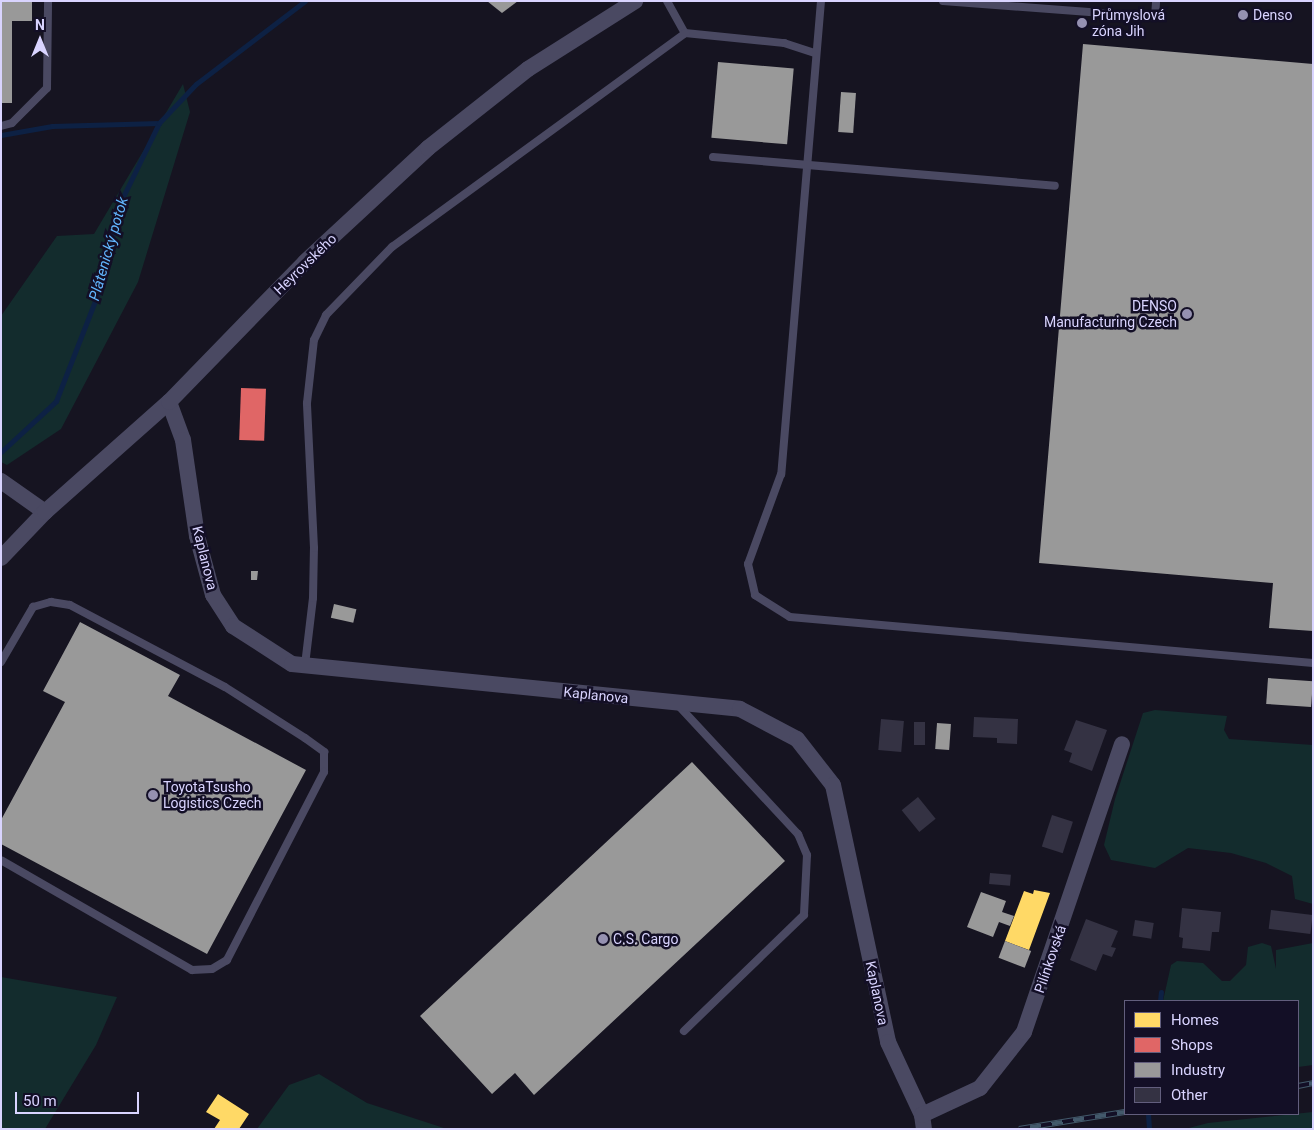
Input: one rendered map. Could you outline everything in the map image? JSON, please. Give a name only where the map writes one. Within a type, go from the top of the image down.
[{"type":"street","name":"Heyrovského","points":[[1,558],[45,512],[169,402],[305,262],[428,148],[528,69],[635,1]]},
{"type":"street","name":"Kaplanova","points":[[169,402],[183,440],[197,536],[213,595],[233,626],[292,664],[740,710],[797,739],[833,785],[888,1042],[923,1122]]},
{"type":"street","points":[[1,481],[45,512]]},
{"type":"street","name":"Pilínkovská","points":[[923,1122],[980,1088],[1024,1032],[1122,744]]},
{"type":"lane","points":[[1,126],[12,123],[47,88],[48,1]]},
{"type":"lane","points":[[666,1],[685,33]]},
{"type":"lane","points":[[821,1],[815,53],[781,474],[748,564],[755,595],[790,617],[1313,663]]},
{"type":"lane","points":[[944,1],[1155,17],[1156,1]]},
{"type":"lane","points":[[305,665],[313,598],[314,548],[307,403],[314,340],[326,315],[392,246],[685,33],[784,43],[815,53]]},
{"type":"lane","points":[[713,157],[1055,186]]},
{"type":"lane","points":[[1,662],[33,607],[51,602],[70,605],[225,687],[305,738],[324,752],[324,772],[227,960],[212,969],[192,970],[1,860]]},
{"type":"lane","points":[[676,703],[798,834],[807,855],[804,915],[684,1031]]},
{"type":"green space","points":[[183,84],[190,112],[138,282],[61,429],[7,465],[1,462],[1,316],[57,236],[94,234]]},
{"type":"green space","points":[[1155,710],[1227,716],[1224,730],[1229,739],[1313,745],[1313,904],[1295,899],[1292,876],[1266,863],[1231,853],[1188,848],[1155,868],[1111,860],[1104,845],[1115,799],[1143,713]]},
{"type":"green space","points":[[1262,943],[1271,946],[1276,969],[1276,950],[1313,943],[1313,1065],[1299,1067],[1299,1000],[1163,1000],[1171,965],[1177,961],[1203,963],[1222,981],[1230,981],[1246,965],[1248,947]]},
{"type":"green space","points":[[1,977],[117,997],[96,1045],[45,1129],[1,1129]]},
{"type":"green space","points":[[319,1074],[367,1103],[447,1129],[257,1129],[289,1085]]},
{"type":"green space","points":[[1313,1112],[1313,1129],[1185,1129],[1208,1123],[1299,1115]]},
{"type":"building: Homes","points":[[1034,890],[1050,893],[1029,950],[1005,941],[1024,891],[1033,894]]},
{"type":"building: Homes","points":[[218,1094],[249,1114],[239,1129],[214,1129],[220,1120],[206,1112]]},
{"type":"building: Shops","points":[[241,388],[266,389],[264,441],[239,440]]},
{"type":"building: Industry","points":[[1,1],[32,1],[32,21],[12,21],[12,103],[1,103]]},
{"type":"building: Industry","points":[[487,1],[518,1],[502,13]]},
{"type":"building: Industry","name":"DENSO Manufacturing Czech","points":[[1083,44],[1313,64],[1313,631],[1269,628],[1273,583],[1039,563]]},
{"type":"building: Industry","points":[[718,62],[794,69],[787,144],[711,138]]},
{"type":"building: Industry","points":[[841,92],[856,93],[853,133],[838,132]]},
{"type":"building: Industry","points":[[251,571],[258,571],[257,580],[251,580]]},
{"type":"building: Industry","points":[[334,604],[356,609],[353,623],[331,618]]},
{"type":"building: Industry","name":"ToyotaTsusho Logistics Czech","points":[[80,622],[180,675],[168,696],[306,770],[207,954],[1,844],[1,820],[65,702],[43,691]]},
{"type":"building: Industry","points":[[1268,678],[1313,681],[1311,707],[1266,704]]},
{"type":"building: Industry","points":[[937,723],[951,724],[949,750],[935,749]]},
{"type":"building: Industry","name":"C.S. Cargo","points":[[692,762],[785,861],[534,1095],[515,1073],[492,1094],[420,1016]]},
{"type":"building: Industry","points":[[981,892],[1006,901],[1002,912],[1014,916],[1010,926],[999,922],[993,937],[967,927]]},
{"type":"building: Industry","points":[[1005,941],[1031,951],[1025,968],[999,958]]},
{"type":"building: Other","points":[[974,717],[1018,719],[1017,744],[997,743],[997,738],[973,737]]},
{"type":"building: Other","points":[[881,719],[904,721],[901,752],[878,750]]},
{"type":"building: Other","points":[[1076,720],[1107,730],[1092,771],[1069,762],[1072,753],[1064,750]]},
{"type":"building: Other","points":[[914,722],[925,722],[925,745],[914,745]]},
{"type":"building: Other","points":[[918,797],[936,819],[919,832],[902,810]]},
{"type":"building: Other","points":[[1052,815],[1073,822],[1063,853],[1042,846]]},
{"type":"building: Other","points":[[990,873],[1011,875],[1010,886],[989,884]]},
{"type":"building: Other","points":[[1182,908],[1221,912],[1219,932],[1212,932],[1210,951],[1182,948],[1183,938],[1179,937]]},
{"type":"building: Other","points":[[1271,910],[1313,915],[1310,934],[1269,929]]},
{"type":"building: Other","points":[[1086,919],[1118,931],[1111,947],[1116,948],[1112,957],[1103,954],[1096,971],[1070,960]]},
{"type":"building: Other","points":[[1135,920],[1154,923],[1151,939],[1132,936]]},
{"type":"waterway","name":"Plátenický potok","points":[[1,452],[56,401],[102,283],[119,205],[159,123],[196,84],[305,1]]},
{"type":"waterway","points":[[1,135],[52,126],[159,123]]},
{"type":"waterway","points":[[1160,1000],[1161,992]]},
{"type":"waterway","points":[[1148,1115],[1149,1129]]},
{"type":"railway","points":[[1299,1086],[1313,1083]]},
{"type":"railway","points":[[1019,1129],[1124,1112]]},
{"type":"place","name":"Denso","points":[[1243,15]]},
{"type":"place","name":"Průmyslová zóna Jih","points":[[1082,23]]},
{"type":"place","name":"DENSO Manufacturing Czech","points":[[1187,314]]},
{"type":"place","name":"ToyotaTsusho Logistics Czech","points":[[153,795]]},
{"type":"place","name":"C.S. Cargo","points":[[603,939]]}]
